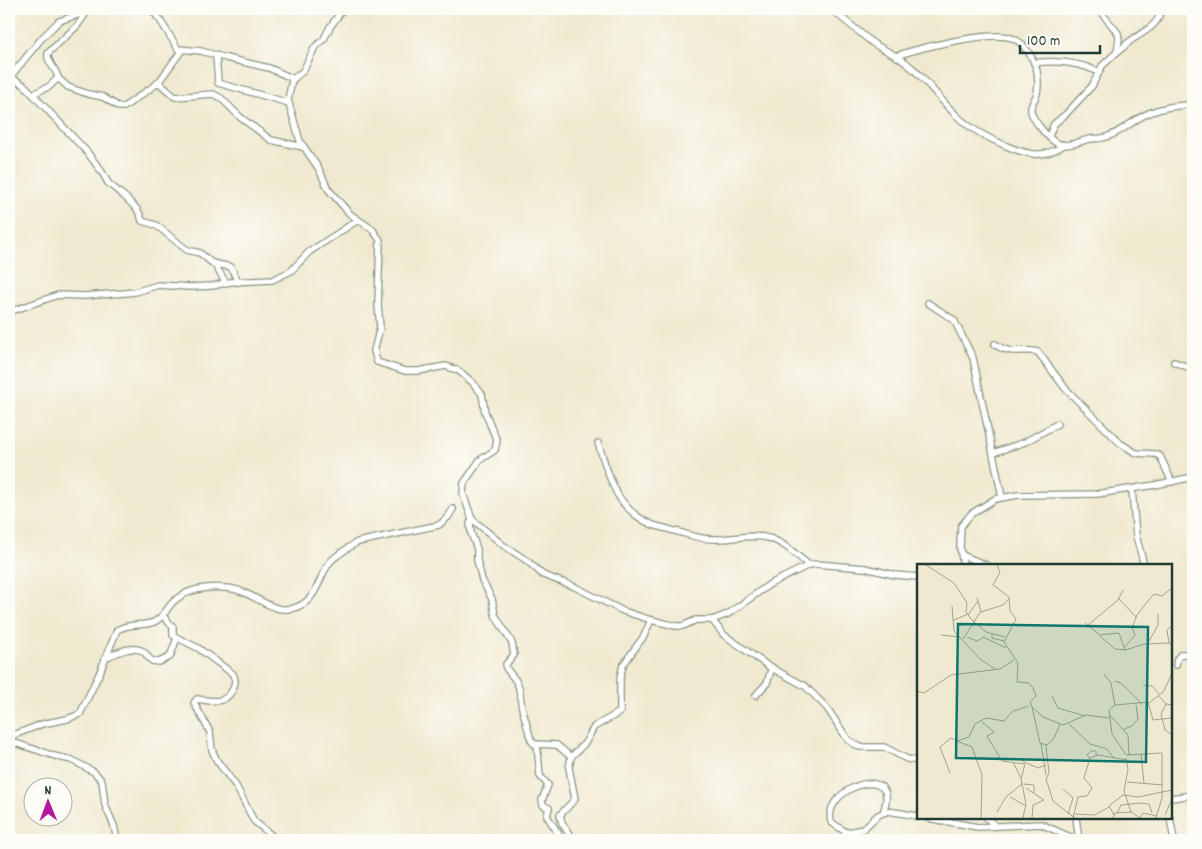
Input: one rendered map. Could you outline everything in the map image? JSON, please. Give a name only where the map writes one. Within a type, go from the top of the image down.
[{"type":"street","points":[[151,9],[160,20],[175,46],[182,50],[201,51],[269,68],[294,79]]},
{"type":"street","points":[[343,9],[324,39],[314,47],[304,71],[294,79],[290,86],[289,103],[303,147],[319,169],[328,188],[346,210],[372,229],[377,235],[380,244],[378,305],[380,327],[374,351],[377,362],[405,371],[418,371],[446,366],[453,368],[466,376],[482,394],[485,412],[497,445],[495,450],[477,463],[464,483],[463,494],[472,519],[543,575],[573,586],[623,611],[676,626],[683,626],[696,620],[712,620],[728,614],[770,584],[809,565],[864,568],[895,575],[917,577]]},
{"type":"street","points":[[832,9],[874,44],[914,69],[957,116],[990,139],[1014,149],[1035,154],[1050,153],[1064,144]]},
{"type":"street","points":[[1102,9],[1104,16],[1118,33],[1117,52]]},
{"type":"street","points":[[1049,136],[1055,124],[1092,86],[1102,66],[1117,52],[1151,27],[1160,16],[1160,9]]},
{"type":"street","points":[[88,10],[78,26],[48,53],[47,57],[58,73],[58,78],[68,87],[103,97],[122,108],[158,82],[182,50]]},
{"type":"street","points":[[88,10],[59,21],[42,38],[10,78],[24,85],[87,152],[111,188],[125,197],[136,208],[142,221],[156,224],[187,250],[200,253],[209,262],[215,265],[231,267],[238,282]]},
{"type":"street","points":[[896,56],[943,43],[1005,37],[1012,38],[1019,42],[1034,63],[1038,84],[1037,95],[1031,106],[1031,111],[1035,120],[1057,143],[1064,144],[1109,136],[1140,117],[1160,109],[1193,105]]},
{"type":"street","points":[[216,55],[218,83],[289,103]]},
{"type":"street","points":[[1034,63],[1057,61],[1080,65],[1099,72]]},
{"type":"street","points":[[33,94],[50,86],[58,78]]},
{"type":"street","points":[[158,82],[175,97],[213,94],[221,98],[240,117],[271,140],[303,147]]},
{"type":"street","points":[[9,312],[58,294],[83,296],[135,292],[158,285],[190,287],[272,280],[291,271],[309,252],[358,220]]},
{"type":"street","points":[[215,265],[226,283]]},
{"type":"street","points":[[928,303],[954,320],[971,352],[1002,497]]},
{"type":"street","points":[[995,344],[1003,350],[1012,352],[1038,352],[1065,388],[1120,443],[1136,453],[1160,456],[1172,482]]},
{"type":"street","points":[[1174,362],[1193,369]]},
{"type":"street","points":[[993,453],[1025,442],[1057,424]]},
{"type":"street","points":[[598,443],[609,477],[620,500],[627,509],[641,519],[654,525],[701,538],[766,537],[784,546],[809,565]]},
{"type":"street","points":[[963,564],[960,531],[964,521],[987,503],[1002,497],[1097,494],[1193,477]]},
{"type":"street","points":[[1132,489],[1136,536],[1144,564]]},
{"type":"street","points":[[9,737],[42,724],[67,719],[80,714],[117,630],[133,624],[141,625],[153,622],[163,616],[175,601],[185,594],[201,588],[234,588],[274,608],[287,609],[299,606],[315,594],[322,575],[333,558],[353,545],[358,542],[439,525],[444,522],[454,509]]},
{"type":"street","points":[[472,519],[470,523],[471,533],[477,549],[477,560],[482,580],[492,599],[495,615],[512,643],[514,655],[506,664],[506,668],[519,688],[529,734],[534,744],[556,746],[571,757]]},
{"type":"street","points":[[962,555],[984,564]]},
{"type":"street","points":[[163,616],[173,627],[173,635],[198,648],[233,674],[236,681],[232,691],[225,699],[216,701],[197,699],[194,703],[210,732],[212,750],[217,761],[236,786],[254,821],[277,840]]},
{"type":"street","points":[[573,840],[562,823],[560,815],[575,799],[569,768],[571,757],[584,743],[594,727],[620,712],[620,678],[623,665],[644,636],[651,620]]},
{"type":"street","points":[[712,620],[724,634],[772,667],[800,682],[827,708],[848,740],[860,746],[880,746],[907,759],[917,761]]},
{"type":"street","points":[[105,658],[118,652],[136,650],[143,651],[152,661],[158,662],[170,657],[177,638]]},
{"type":"street","points":[[1176,665],[1177,659],[1181,654],[1193,654]]},
{"type":"street","points":[[756,695],[767,683],[772,667]]},
{"type":"street","points":[[9,741],[72,760],[94,772],[102,781],[105,805],[114,826],[117,840]]},
{"type":"street","points":[[537,744],[540,776],[548,785],[542,800],[543,805],[549,808],[547,816],[558,833],[560,840]]},
{"type":"street","points":[[883,813],[885,791],[874,784],[865,783],[852,787],[840,796],[830,812],[831,822],[847,833],[863,829],[883,813],[894,811],[917,816]]},
{"type":"street","points":[[1172,798],[1193,795]]},
{"type":"street","points":[[933,819],[978,827],[1041,824],[1078,840],[1076,819]]},
{"type":"street","points":[[988,819],[995,826]]},
{"type":"street","points":[[1170,819],[1174,840]]},
{"type":"street","points":[[845,840],[847,833]]}]
